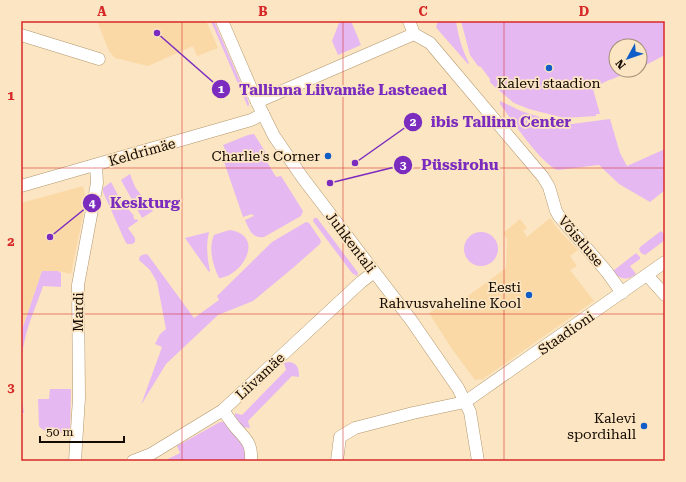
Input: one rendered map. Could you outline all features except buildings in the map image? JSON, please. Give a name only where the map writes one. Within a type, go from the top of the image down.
[{"type":"street","name":"Juhkentali","points":[[222,21],[257,102],[274,136],[302,177],[411,320],[458,388],[470,412],[478,461]]},
{"type":"street","points":[[257,102],[414,34],[409,21]]},
{"type":"street","name":"Võistluse","points":[[414,34],[430,43],[496,119],[543,177],[549,187],[559,216],[607,272],[622,293]]},
{"type":"street","points":[[21,35],[99,59]]},
{"type":"street","name":"Keldrimäe","points":[[21,186],[251,120],[263,114]]},
{"type":"street","name":"Mardi","points":[[75,461],[79,398],[78,285],[97,183],[96,165]]},
{"type":"street","name":"Staadioni","points":[[465,402],[665,262]]},
{"type":"street","name":"Liivamäe","points":[[133,461],[151,454],[223,410],[361,282],[374,272]]},
{"type":"street","points":[[648,275],[665,295]]},
{"type":"street","points":[[337,461],[340,437],[356,428],[413,413],[465,402]]},
{"type":"street","points":[[223,410],[248,440],[252,451],[251,461]]},
{"type":"shaded area","points":[[97,21],[206,21],[218,48],[197,56],[193,46],[148,66],[115,58],[109,51]]},
{"type":"shaded area","points":[[211,21],[214,21],[247,97],[249,104],[248,107]]},
{"type":"shaded area","points":[[343,21],[351,21],[361,45],[338,55],[332,41],[339,23]]},
{"type":"shaded area","points":[[438,21],[456,21],[462,48],[469,63],[468,64],[436,27]]},
{"type":"shaded area","name":"Kalevi staadion","points":[[461,21],[665,21],[665,55],[648,64],[648,38],[608,38],[608,78],[615,78],[593,89],[600,114],[596,114],[596,116],[564,118],[529,109],[514,103],[490,82],[490,79],[470,55]]},
{"type":"shaded area","points":[[500,101],[521,111],[546,119],[572,124],[610,119],[620,153],[627,166],[665,149],[665,190],[650,202],[619,184],[599,165],[558,170],[544,160],[536,151],[500,104]]},
{"type":"shaded area","points":[[254,134],[266,153],[263,155],[276,177],[281,176],[303,211],[301,216],[264,237],[254,235],[248,227],[245,220],[254,216],[252,214],[243,217],[222,156],[227,154],[223,145]]},
{"type":"shaded area","points":[[130,174],[135,187],[153,211],[142,218],[121,180]]},
{"type":"shaded area","points":[[111,182],[120,199],[134,216],[133,217],[135,220],[137,219],[138,221],[128,228],[135,238],[135,242],[132,244],[127,244],[125,241],[103,192],[103,188]]},
{"type":"shaded area","points":[[83,186],[86,200],[71,274],[58,271],[42,271],[21,333],[21,203]]},
{"type":"shaded area","points":[[314,218],[317,218],[356,270],[358,273],[357,276],[352,273],[313,221]]},
{"type":"shaded area","name":"Eesti Rahvusvaheline Kool","points":[[550,218],[558,229],[578,250],[570,256],[577,266],[570,270],[594,301],[483,379],[475,380],[452,349],[429,313],[453,299],[457,304],[506,268],[507,239],[503,233],[520,219],[527,228],[523,231],[527,237]]},
{"type":"shaded area","points":[[306,222],[309,223],[320,239],[320,244],[253,301],[218,315],[166,364],[141,405],[162,347],[155,344],[160,334],[166,329],[157,282],[150,270],[139,260],[140,256],[145,254],[148,255],[194,318],[219,300],[217,296],[272,242]]},
{"type":"shaded area","points":[[231,230],[241,234],[247,240],[248,248],[246,256],[242,264],[235,271],[227,276],[219,278],[212,257],[212,240],[214,235]]},
{"type":"shaded area","points":[[661,231],[665,235],[665,240],[645,255],[641,253],[639,249],[640,247]]},
{"type":"shaded area","points":[[209,232],[207,246],[209,272],[185,238]]},
{"type":"shaded area","points":[[481,232],[493,237],[498,249],[493,261],[481,266],[469,261],[464,249],[469,237]]},
{"type":"shaded area","points":[[636,253],[640,259],[630,266],[636,274],[630,278],[621,278],[613,271]]},
{"type":"shaded area","points":[[42,271],[58,271],[61,273],[61,287],[43,286],[27,332],[23,348],[21,367],[21,333]]},
{"type":"shaded area","points":[[290,362],[298,367],[299,377],[292,376],[248,421],[250,428],[243,427],[235,418],[235,413],[242,415],[286,370],[284,363]]},
{"type":"shaded area","points":[[21,386],[22,395],[24,413],[21,410]]},
{"type":"shaded area","points":[[50,389],[71,389],[70,432],[49,432],[39,426],[38,399],[49,399]]},
{"type":"shaded area","points":[[220,422],[224,422],[246,447],[245,461],[164,461],[180,453],[177,446]]},
{"type":"place","name":"Tallinna Liivamäe Lasteaed","points":[[157,33]]},
{"type":"place","name":"Kalevi staadion","points":[[549,68]]},
{"type":"place","name":"Charlie's Corner","points":[[328,156]]},
{"type":"place","name":"ibis Tallinn Center","points":[[355,163]]},
{"type":"place","name":"Püssirohu","points":[[330,183]]},
{"type":"place","name":"Keskturg","points":[[50,237]]},
{"type":"place","name":"Eesti Rahvusvaheline Kool","points":[[529,295]]},
{"type":"place","name":"Kalevi spordihall","points":[[644,426]]}]
